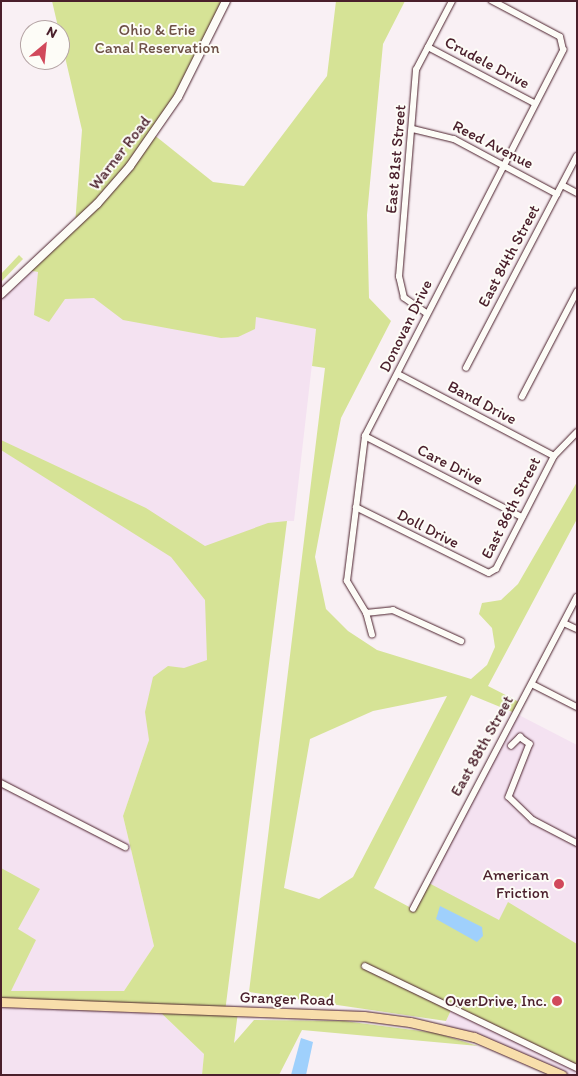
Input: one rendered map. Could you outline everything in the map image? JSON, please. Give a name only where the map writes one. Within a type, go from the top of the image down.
[{"type":"main road","name":"Warner Road","points":[[1,294],[97,204],[130,166],[178,97],[226,1]]},
{"type":"main road","name":"Granger Road","points":[[1,1002],[401,1020],[474,1037],[562,1075]]},
{"type":"street","name":"East 81st Street","points":[[427,314],[404,298],[399,277],[413,129],[416,70],[452,1]]},
{"type":"street","name":"Donovan Drive","points":[[372,635],[366,613],[347,581],[365,436],[564,43],[492,1]]},
{"type":"street","name":"Crudele Drive","points":[[428,48],[534,103]]},
{"type":"street","name":"Reed Avenue","points":[[413,129],[454,139],[557,194]]},
{"type":"street","name":"East 84th Street","points":[[466,368],[577,156]]},
{"type":"street","points":[[562,185],[577,193]]},
{"type":"street","points":[[522,397],[577,292]]},
{"type":"street","name":"Band Drive","points":[[398,374],[554,456]]},
{"type":"street","name":"East 86th Street","points":[[489,574],[554,456],[577,432]]},
{"type":"street","name":"Care Drive","points":[[365,436],[522,517]]},
{"type":"street","name":"Doll Drive","points":[[356,507],[489,574]]},
{"type":"street","name":"East 88th Street","points":[[413,909],[504,730],[532,684],[577,597]]},
{"type":"street","points":[[366,613],[393,610],[460,641]]},
{"type":"street","points":[[564,623],[577,629]]},
{"type":"street","points":[[532,684],[577,707]]},
{"type":"street","points":[[510,746],[520,736],[530,744],[510,796],[533,820],[577,843]]},
{"type":"street","points":[[1,783],[125,847]]},
{"type":"street","points":[[365,966],[577,1068]]},
{"type":"shaded area","points":[[27,270],[316,329],[294,521],[287,521],[242,648],[172,673],[123,816],[154,946],[124,991],[11,991],[158,1010],[204,1054],[202,1075],[1,1075],[1,294]]},
{"type":"shaded area","points":[[515,713],[577,745],[577,1075],[562,1075],[443,1028],[452,1008],[413,909]]},
{"type":"green space","name":"Ohio & Erie Canal Reservation","points":[[52,1],[226,1],[153,134],[213,182],[244,186],[327,76],[336,1],[405,1],[383,44],[367,215],[369,298],[391,321],[341,418],[315,557],[326,609],[348,631],[377,650],[471,679],[487,665],[495,647],[492,628],[479,614],[482,603],[501,600],[518,584],[577,482],[577,519],[488,686],[521,703],[515,713],[471,695],[374,888],[413,909],[425,881],[499,920],[508,902],[577,944],[577,1068],[452,1008],[446,1021],[249,992],[325,368],[312,366],[316,329],[256,317],[255,329],[238,337],[221,338],[123,320],[94,298],[65,299],[49,322],[34,315],[38,272],[27,270],[75,225],[82,130],[68,70],[70,70],[70,20],[56,20]],"holes":[[[447,696],[353,877],[319,899],[284,888],[310,739],[373,711]]]},
{"type":"green space","points":[[19,255],[23,259],[1,282],[1,274]]},
{"type":"green space","points":[[1,440],[146,508],[205,546],[268,523],[287,521],[225,1012],[238,1012],[234,1043],[254,1020],[344,1021],[436,1033],[478,1046],[302,1030],[279,1075],[202,1075],[204,1054],[158,1010],[1,1002],[1,868],[40,889],[18,929],[36,940],[11,991],[124,991],[154,946],[123,816],[149,740],[145,712],[153,677],[168,666],[184,668],[207,660],[205,600],[171,557],[1,450]]},
{"type":"water","points":[[440,906],[482,927],[483,936],[477,942],[436,919]]},
{"type":"water","points":[[301,1038],[313,1042],[306,1075],[291,1075]]},
{"type":"place","name":"American Friction","points":[[559,884]]},
{"type":"place","name":"OverDrive, Inc.","points":[[557,1001]]}]
